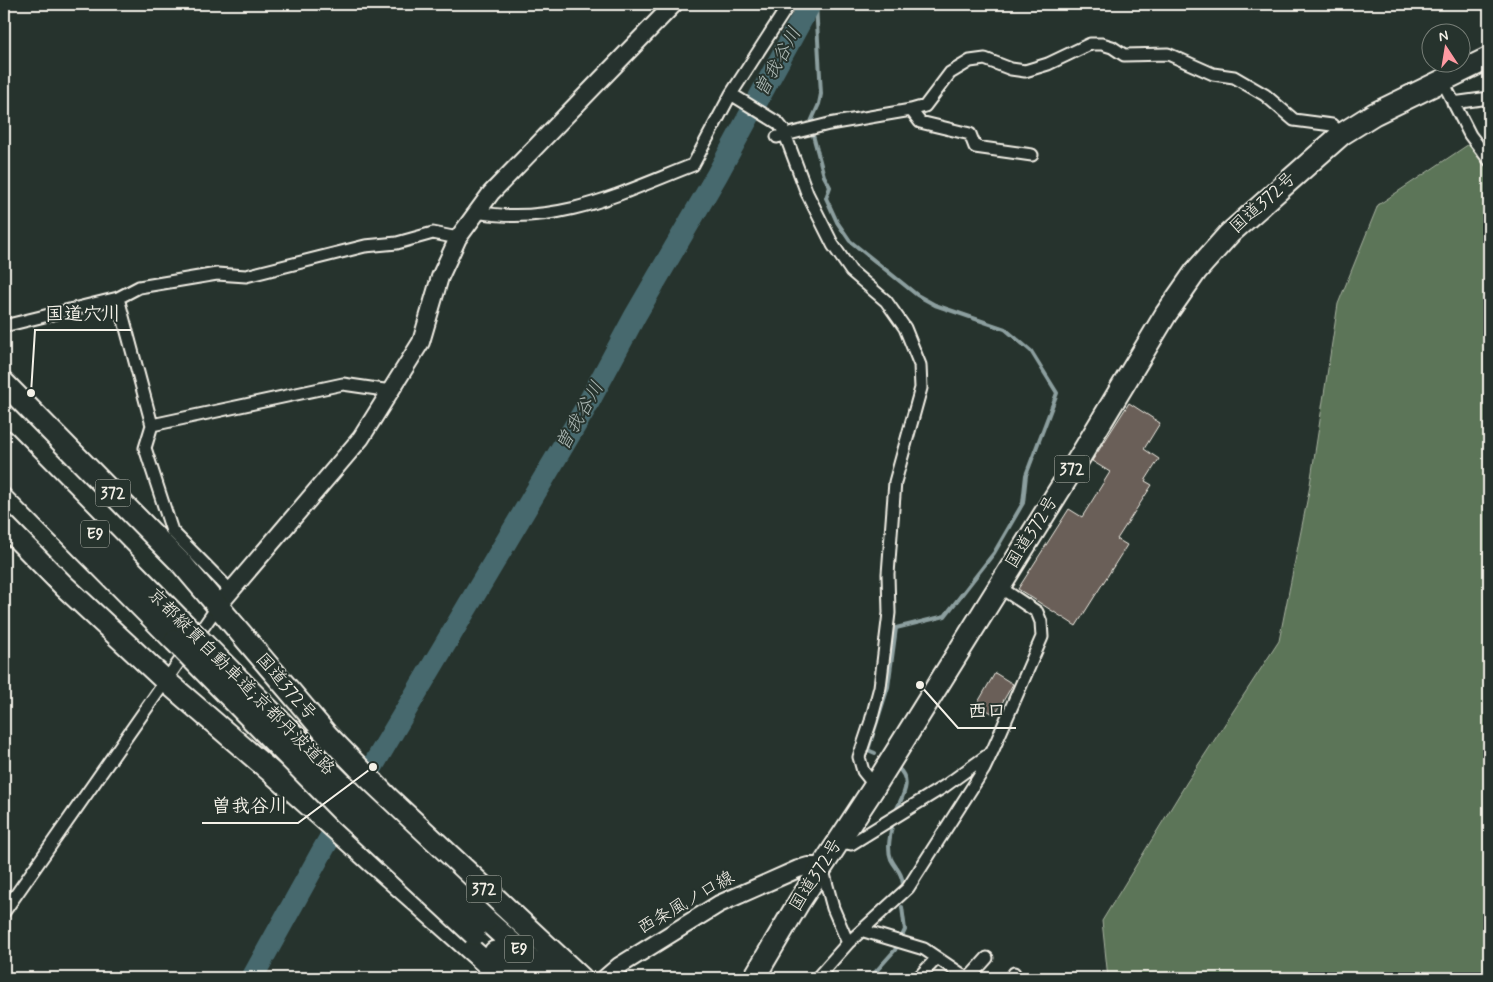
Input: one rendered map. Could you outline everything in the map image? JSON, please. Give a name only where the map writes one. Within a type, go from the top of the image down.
[{"type":"highway","name":"国道372号","points":[[754,978],[822,866],[875,786],[1166,314],[1196,271],[1229,234],[1342,134],[1374,114],[1489,58]]},
{"type":"highway","name":"国道372号","points":[[4,383],[146,526],[224,598],[261,659],[345,754],[388,798],[581,978]]},
{"type":"highway","name":"京都縦貫自動車道;京都丹波道路","points":[[4,441],[344,812],[480,927],[551,978]]},
{"type":"highway","name":"京都縦貫自動車道;京都丹波道路","points":[[4,468],[180,634]]},
{"type":"highway","points":[[4,525],[64,586],[167,682],[283,782],[503,978]]},
{"type":"highway","name":"京都縦貫自動車道;京都丹波道路","points":[[480,927],[524,978]]},
{"type":"street","points":[[4,912],[167,682],[224,598],[362,438],[421,342],[440,277],[458,238],[476,212],[491,193],[674,4]]},
{"type":"street","points":[[476,212],[550,215],[582,208],[693,165],[789,4]]},
{"type":"street","points":[[786,134],[925,106],[950,73],[970,61],[984,59],[1011,70],[1024,71],[1048,64],[1090,44],[1102,44],[1112,47],[1124,55],[1168,54],[1213,74],[1234,77],[1265,95],[1294,120],[1332,125],[1342,134]]},
{"type":"street","points":[[1442,80],[1470,135],[1489,160]]},
{"type":"street","points":[[735,96],[778,123],[786,134],[807,193],[833,245],[851,271],[897,313],[912,343],[922,373],[922,388],[895,482],[888,574],[889,613],[880,687],[872,721],[859,757],[863,771],[875,786]]},
{"type":"street","points":[[1453,103],[1489,98]]},
{"type":"street","points":[[911,110],[920,122],[970,134],[975,147],[1032,155]]},
{"type":"street","points":[[4,326],[118,298],[139,288],[217,274],[246,276],[365,246],[397,243],[433,233],[458,238]]},
{"type":"street","points":[[118,298],[152,425],[145,448],[172,531],[224,598]]},
{"type":"street","points":[[152,425],[344,384],[391,391]]},
{"type":"street","points":[[817,978],[848,943],[864,931],[908,888],[984,769],[992,752],[1042,637],[1041,622],[1037,612],[998,586]]},
{"type":"street","points":[[838,841],[851,844],[938,791],[992,752]]},
{"type":"street","name":"西条風ノ口線","points":[[605,978],[619,966],[726,900],[808,866],[822,866]]},
{"type":"street","points":[[822,866],[833,908],[848,943]]},
{"type":"street","points":[[864,931],[924,949],[968,978],[987,958]]},
{"type":"street","points":[[918,978],[937,958]]},
{"type":"green space","points":[[1478,138],[1489,144],[1489,978],[1108,978],[1102,921],[1187,782],[1279,641],[1309,491],[1338,304],[1378,205]]},
{"type":"building","points":[[1129,403],[1160,423],[1144,449],[1159,459],[1145,481],[1152,485],[1117,539],[1127,545],[1076,626],[1018,589],[1069,509],[1082,517],[1110,472],[1092,461]]},
{"type":"building","points":[[995,673],[1013,684],[995,715],[977,704]]},
{"type":"waterway","name":"曽我谷川","points":[[252,978],[324,848],[585,409],[635,316],[717,175],[810,4]]},
{"type":"waterway","points":[[816,4],[821,94],[819,104],[810,124],[824,176],[830,187],[826,198],[837,222],[850,241],[917,295],[935,305],[1005,329],[1031,351],[1057,393],[1026,475],[1023,503],[994,553],[945,616],[896,628],[888,687],[868,750],[875,753]]},
{"type":"waterway","points":[[895,813],[906,784],[905,778],[897,767]]},
{"type":"waterway","points":[[892,826],[889,851],[891,859],[900,873],[903,884]]},
{"type":"waterway","points":[[870,978],[895,950],[905,930],[902,907]]},
{"type":"place","name":"国道穴川","points":[[31,393]]},
{"type":"place","name":"西口","points":[[920,685]]},
{"type":"place","name":"曽我谷川","points":[[373,767]]}]
